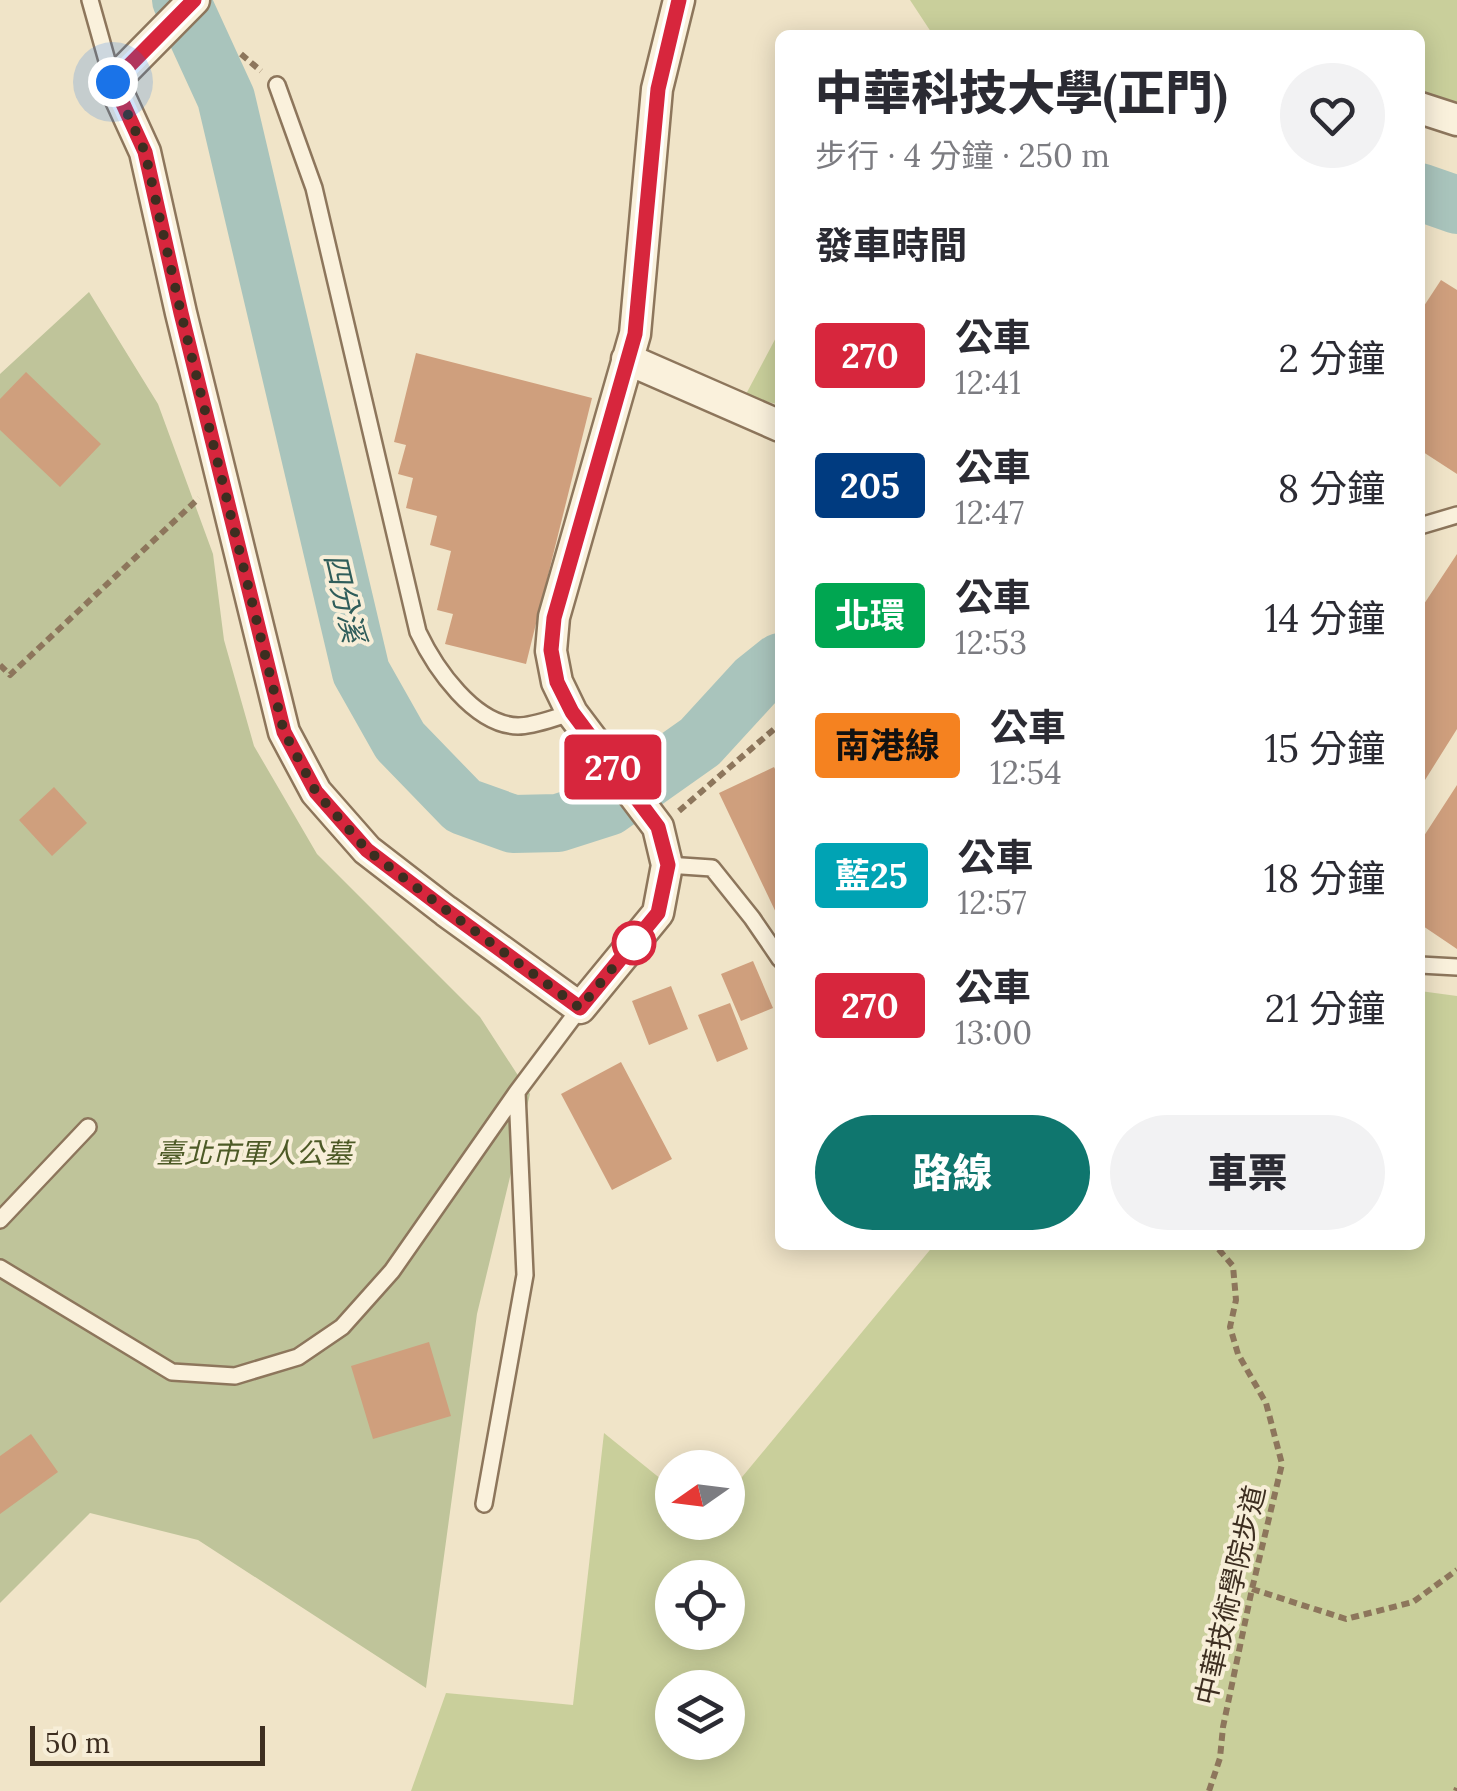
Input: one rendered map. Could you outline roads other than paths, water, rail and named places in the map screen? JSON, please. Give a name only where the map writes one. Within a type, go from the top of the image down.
[{"type":"street","points":[[194,0],[113,82],[145,152],[284,732],[316,792],[367,850],[580,1008],[658,913],[668,865],[655,822],[572,712],[557,682],[551,650],[554,618],[635,334],[658,89],[680,0]]},
{"type":"street","points":[[1425,110],[1457,120]]},
{"type":"street","points":[[628,359],[775,424]]},
{"type":"lane","points":[[90,0],[113,82]]},
{"type":"lane","points":[[277,85],[314,188],[418,632],[429,656],[475,710],[498,723],[520,726],[572,712]]},
{"type":"lane","points":[[1425,525],[1457,515]]},
{"type":"lane","points":[[668,865],[712,868],[775,952]]},
{"type":"lane","points":[[1425,964],[1457,967]]},
{"type":"lane","points":[[0,1268],[172,1372],[235,1376],[298,1357],[342,1327],[392,1272],[580,1008]]},
{"type":"lane","points":[[484,1504],[526,1275],[517,1092]]},
{"type":"lane","points":[[0,1220],[88,1127]]},
{"type":"waterway","name":"四分溪","points":[[181,0],[226,98],[361,672],[400,741],[463,806],[513,824],[558,823],[608,807],[700,742],[775,666]]},
{"type":"waterway","name":"四分溪","points":[[1425,194],[1457,205]]},
{"type":"park label","name":"臺北市軍人公墓","points":[[254,1153]]}]
